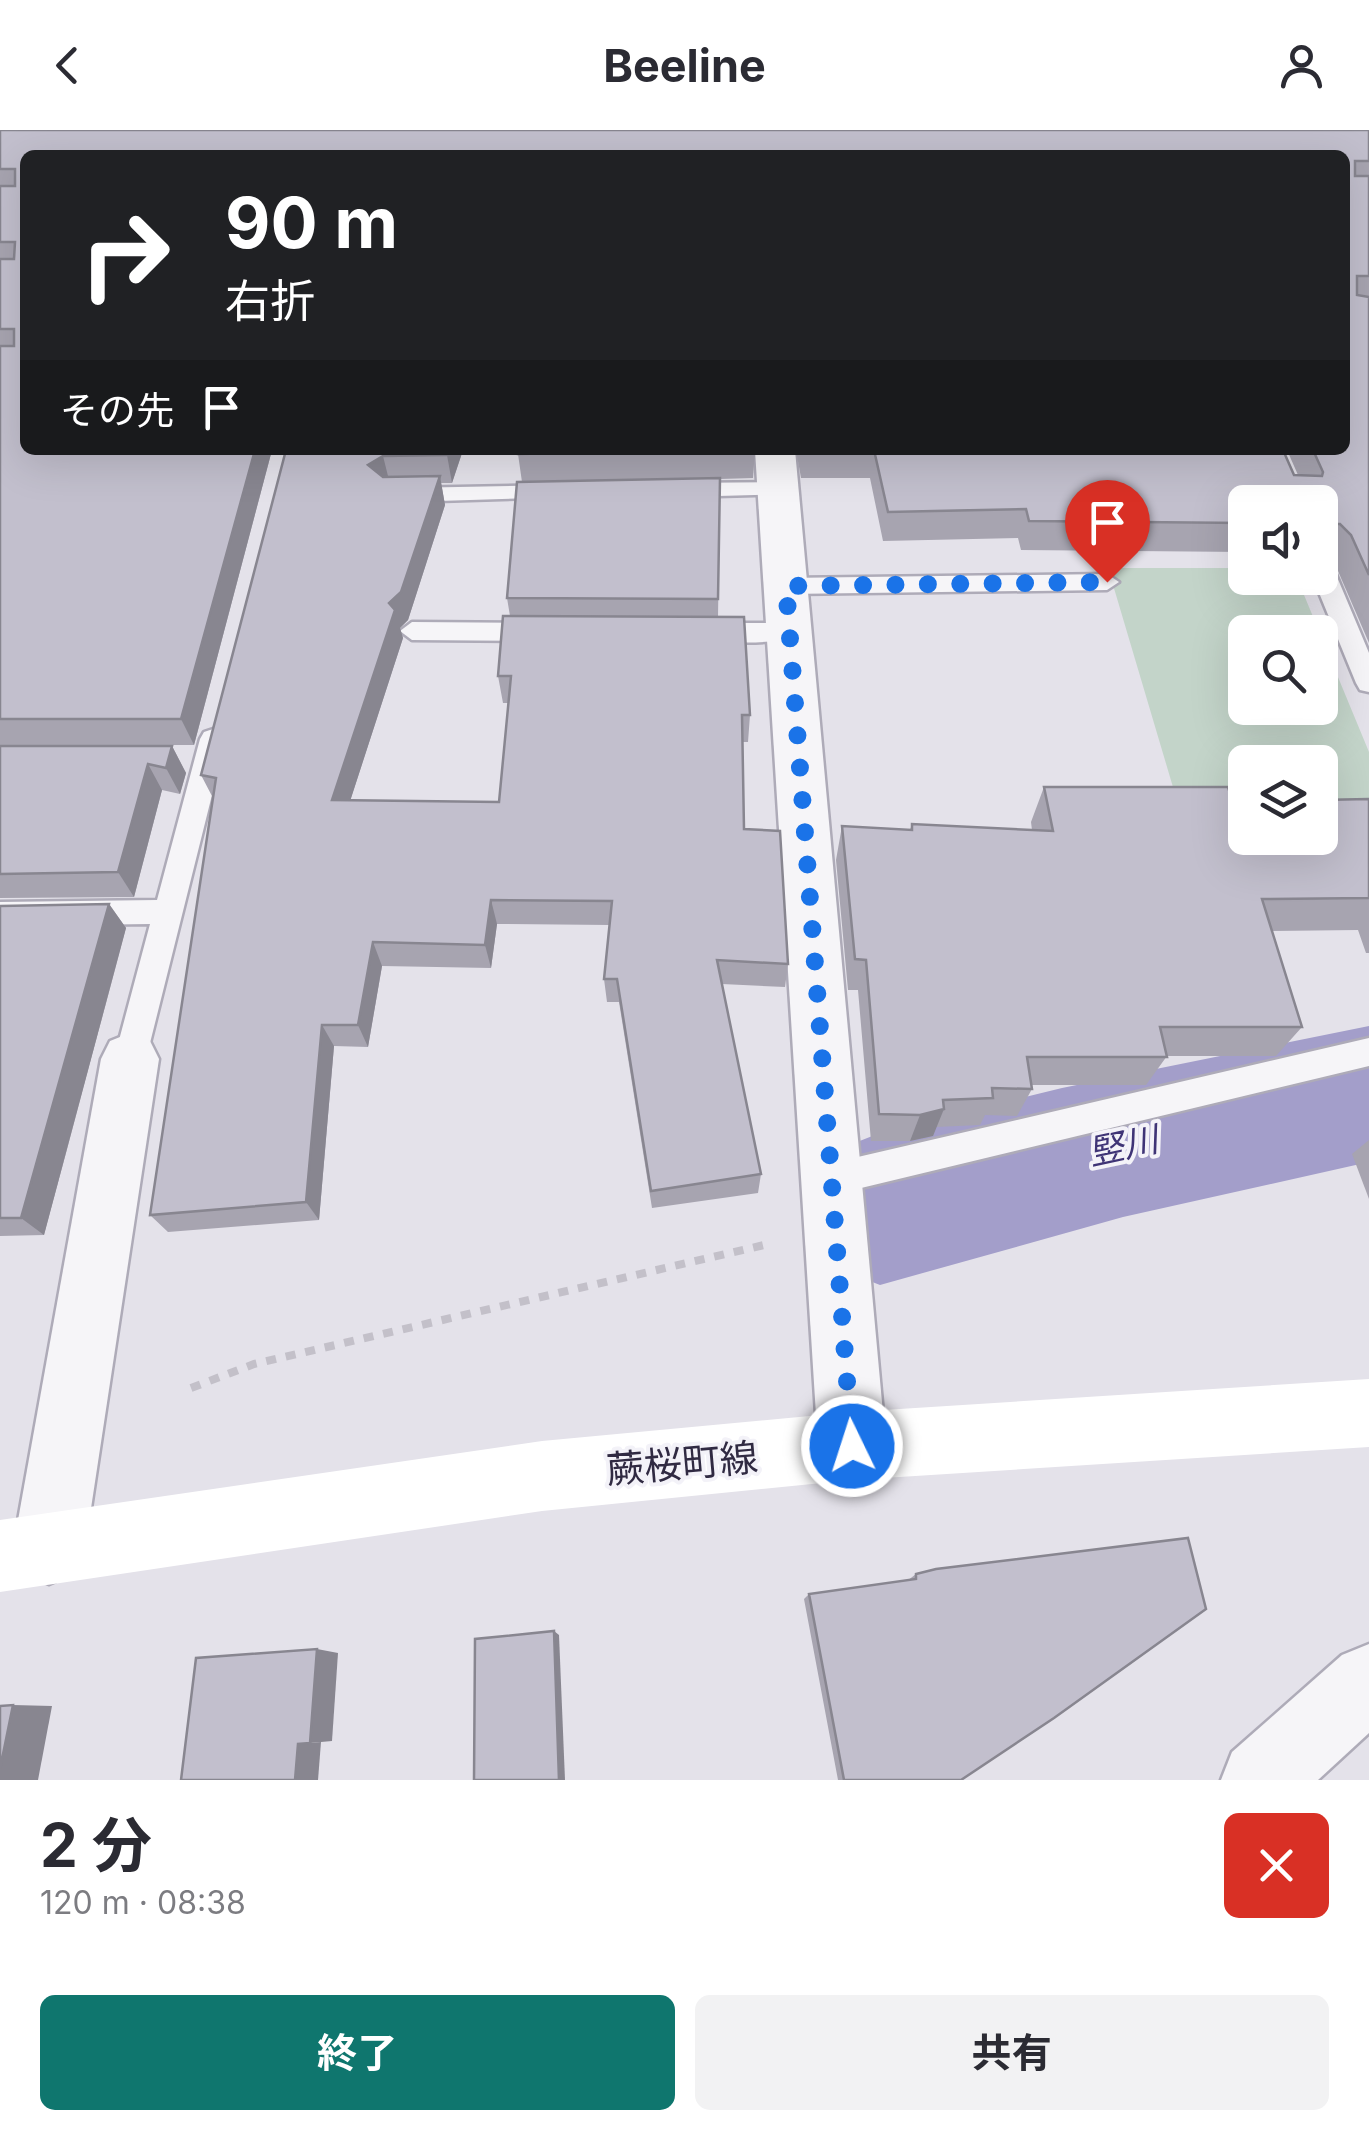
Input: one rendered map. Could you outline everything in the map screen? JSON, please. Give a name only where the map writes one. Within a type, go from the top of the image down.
[{"type":"main road","name":"蕨桜町線","points":[[25,1552],[542,1476],[852,1446],[1369,1414]]},
{"type":"street","points":[[776,469],[852,1446]]},
{"type":"street","points":[[25,1552],[130,1059]]},
{"type":"street","points":[[1260,1780],[1369,1682]]},
{"type":"lane","points":[[661,490],[776,469]]},
{"type":"lane","points":[[390,495],[584,492]]},
{"type":"lane","points":[[670,632],[788,609],[1107,582]]},
{"type":"lane","points":[[1332,595],[1369,683]]},
{"type":"lane","points":[[412,632],[571,632]]},
{"type":"lane","points":[[130,1059],[168,912],[198,759],[218,721]]},
{"type":"lane","points":[[0,914],[168,912]]},
{"type":"lane","points":[[832,1180],[1369,1052]]},
{"type":"path","points":[[191,1388],[254,1364],[766,1245]]},
{"type":"green space","points":[[1108,568],[1228,568],[1228,595],[1304,595],[1312,615],[1228,615],[1228,725],[1338,725],[1338,677],[1369,752],[1369,802],[1338,803],[1338,745],[1228,745],[1228,804],[1178,804]]},
{"type":"building","points":[[0,130],[1369,130],[1369,161],[1355,161],[1355,176],[1369,176],[1369,276],[1357,276],[1357,295],[1369,297],[1369,575],[1351,535],[1338,524],[1338,485],[1228,485],[1228,523],[1029,521],[1026,509],[888,512],[875,455],[1285,455],[1294,475],[1322,476],[1315,455],[1350,455],[1350,150],[20,150],[20,455],[254,455],[181,719],[0,719],[0,346],[14,346],[14,329],[0,329],[0,259],[14,259],[15,242],[0,242],[0,186],[15,186],[15,169],[0,169]]},
{"type":"building","points":[[285,455],[447,455],[383,456],[368,465],[383,477],[440,476],[401,592],[389,603],[395,610],[332,800],[499,802],[511,676],[498,676],[503,616],[744,617],[750,715],[742,715],[744,829],[780,831],[788,964],[717,960],[761,1174],[651,1191],[617,979],[604,979],[612,901],[491,900],[485,945],[373,942],[358,1025],[322,1025],[306,1202],[150,1215],[216,778],[201,775]]},
{"type":"building","points":[[720,478],[718,599],[507,598],[517,482]]},
{"type":"building","points":[[0,746],[172,746],[166,768],[148,764],[118,872],[0,874]]},
{"type":"building","points":[[1044,787],[1228,787],[1228,855],[1338,855],[1338,800],[1369,799],[1369,898],[1262,899],[1302,1027],[1160,1027],[1167,1057],[1027,1057],[1032,1089],[992,1088],[993,1098],[943,1100],[944,1109],[920,1115],[879,1114],[866,960],[855,959],[842,826],[912,830],[912,824],[1053,831]]},
{"type":"building","points":[[109,904],[21,1218],[0,1218],[0,906]]},
{"type":"building","points":[[1188,1538],[1206,1609],[1054,1718],[961,1780],[844,1780],[809,1594],[916,1579],[916,1574],[936,1569]]},
{"type":"building","points":[[554,1631],[559,1780],[474,1780],[475,1639]]},
{"type":"building","points":[[317,1649],[310,1743],[298,1744],[295,1780],[181,1780],[196,1658]]},
{"type":"building","points":[[13,1705],[0,1769],[0,1706]]},
{"type":"waterway","name":"竪川","points":[[880,1209],[1123,1145],[1369,1094]]},
{"type":"route","points":[[852,1446],[786,586],[1107,582]]}]
